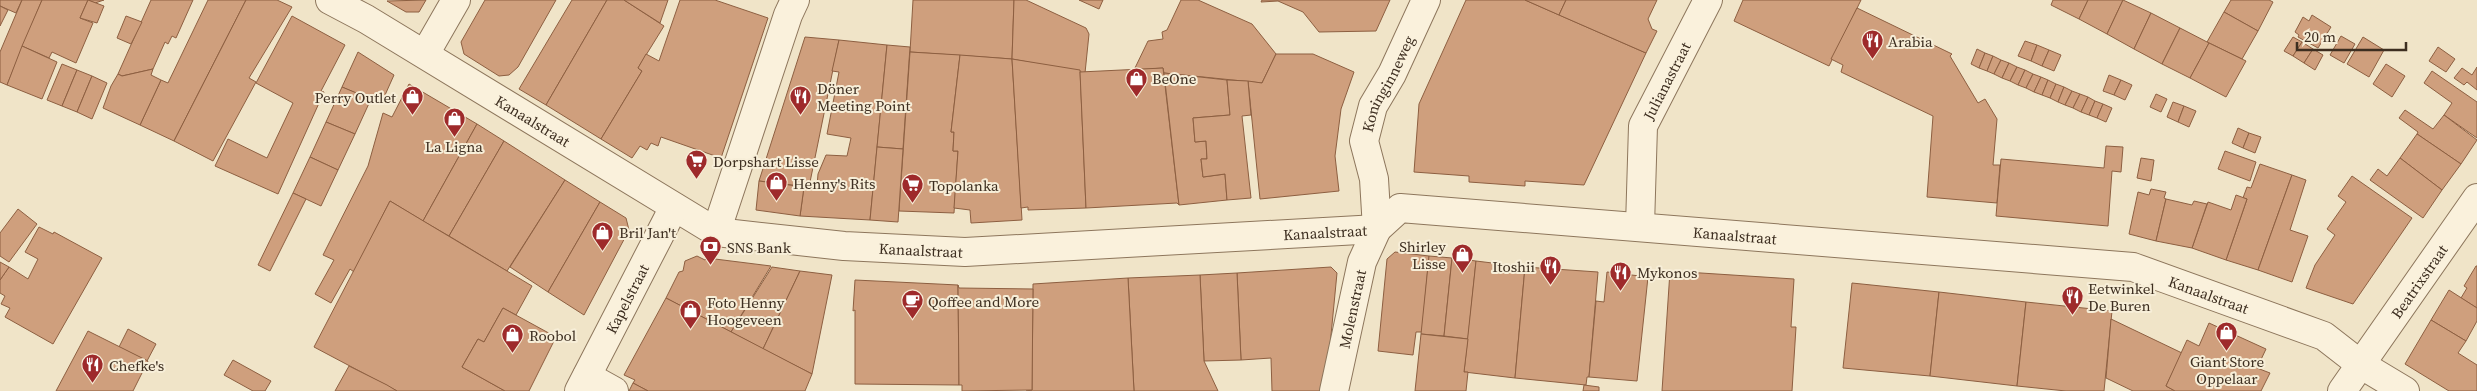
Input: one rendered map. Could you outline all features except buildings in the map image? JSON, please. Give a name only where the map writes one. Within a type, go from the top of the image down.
[{"type":"street","name":"Kanaalstraat","points":[[330,0],[425,54],[716,232],[844,246],[965,252],[1377,229],[1400,208],[1640,226],[1702,234],[1822,243],[1864,244],[2133,267],[2324,336],[2360,364],[2405,391]]},
{"type":"street","points":[[425,54],[456,0]]},
{"type":"street","points":[[716,232],[788,15],[795,0]]},
{"type":"street","name":"Koninginneweg","points":[[1377,229],[1374,179],[1364,141],[1373,106],[1392,74],[1426,0]]},
{"type":"street","name":"Julianastraat","points":[[1640,226],[1643,126],[1708,0]]},
{"type":"street","name":"Beatrixstraat","points":[[2342,391],[2477,198]]},
{"type":"street","name":"Kapelstraat","points":[[583,383],[674,207]]},
{"type":"street","name":"Molenstraat","points":[[1334,391],[1362,262],[1377,229]]},
{"type":"street","points":[[583,383],[614,391]]},
{"type":"place","name":"Arabia","points":[[1872,60]]},
{"type":"place","name":"BeOne","points":[[1136,97]]},
{"type":"place","name":"Perry Outlet","points":[[412,116]]},
{"type":"place","name":"Döner Meeting Point","points":[[801,116]]},
{"type":"place","name":"La Ligna","points":[[454,137]]},
{"type":"place","name":"Dorpshart Lisse","points":[[697,180]]},
{"type":"place","name":"Henny's Rits","points":[[777,202]]},
{"type":"place","name":"Topolanka","points":[[913,204]]},
{"type":"place","name":"Bril Jan't","points":[[603,251]]},
{"type":"place","name":"SNS Bank","points":[[711,266]]},
{"type":"place","name":"Shirley Lisse","points":[[1462,274]]},
{"type":"place","name":"Itoshii","points":[[1551,285]]},
{"type":"place","name":"Mykonos","points":[[1621,291]]},
{"type":"place","name":"Eetwinkel De Buren","points":[[2072,316]]},
{"type":"place","name":"Qoffee and More","points":[[912,320]]},
{"type":"place","name":"Foto Henny Hoogeveen","points":[[691,330]]},
{"type":"place","name":"Giant Store Oppelaar","points":[[2227,351]]},
{"type":"place","name":"Roobol","points":[[513,354]]},
{"type":"place","name":"Chefke's","points":[[93,384]]}]
